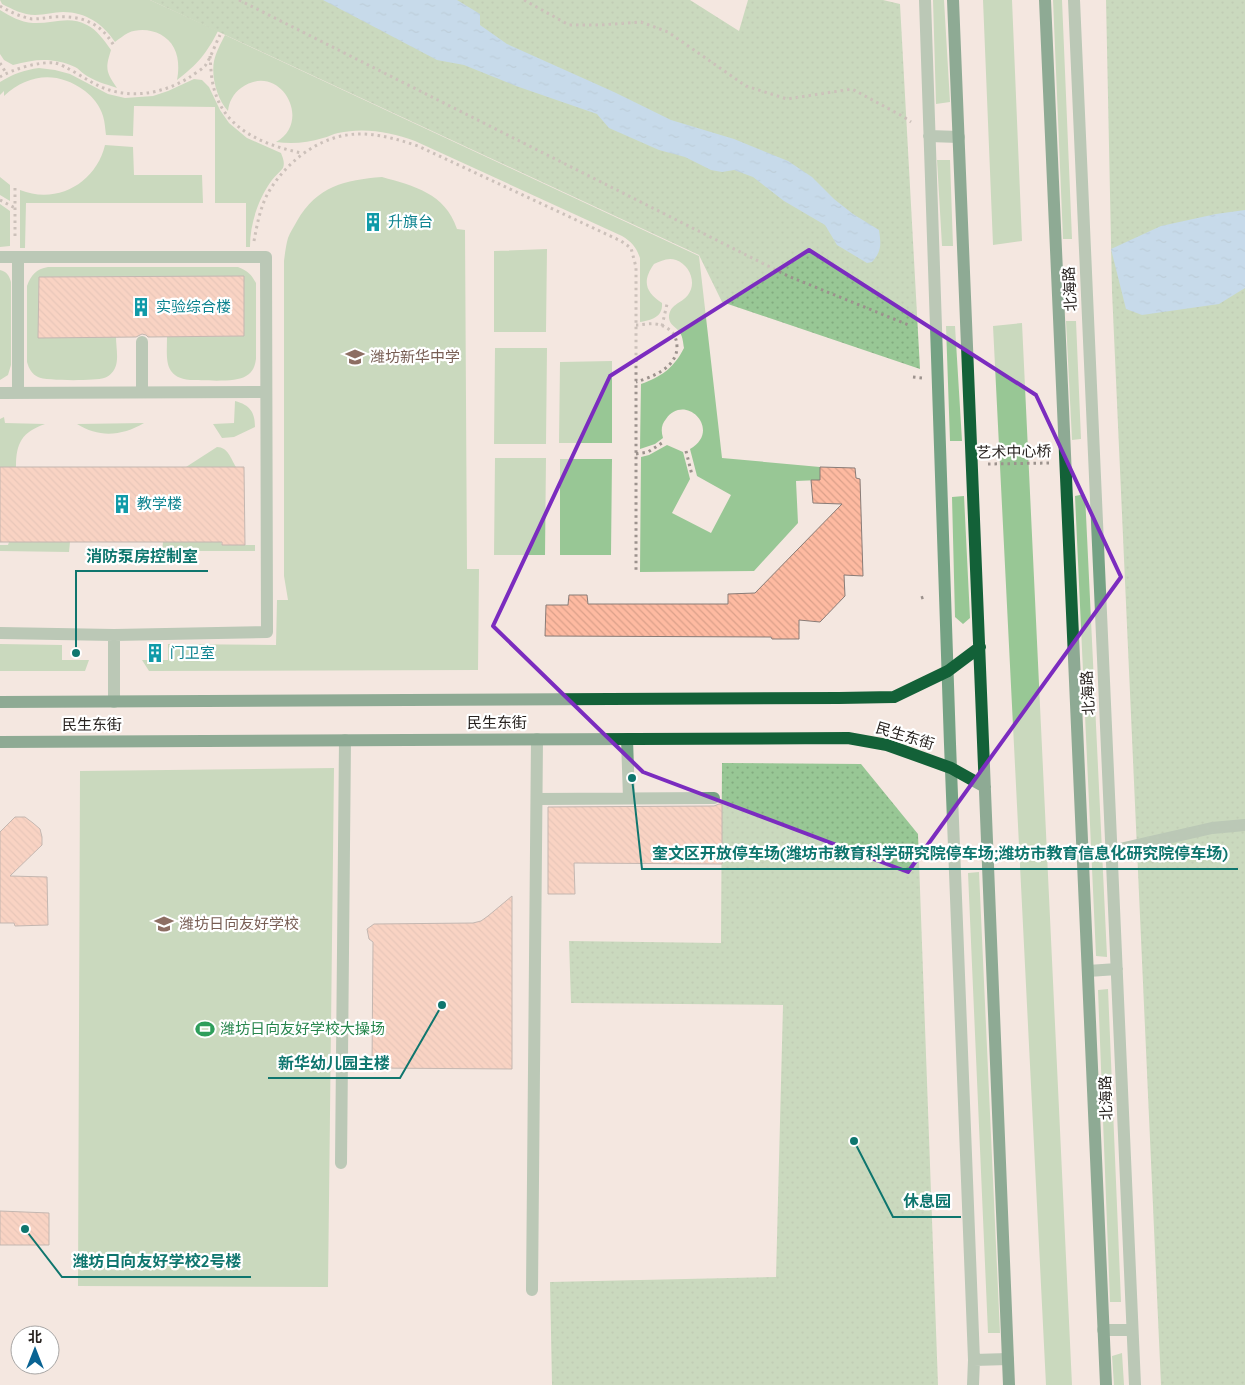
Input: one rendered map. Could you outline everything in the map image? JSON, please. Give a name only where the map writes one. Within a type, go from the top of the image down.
[{"type":"main road","points":[[954,0],[1009,1385]]},
{"type":"main road","name":"北海路","points":[[1045,0],[1106,1385]]},
{"type":"main road","name":"民生东街","points":[[0,702],[894,697],[948,671],[980,647]]},
{"type":"main road","name":"民生东街","points":[[0,742],[848,738],[887,745],[951,768],[985,787]]},
{"type":"street","points":[[925,0],[951,768],[974,1360],[973,1385]]},
{"type":"street","name":"北海路","points":[[1074,0],[1135,1385]]},
{"type":"street","points":[[929,136],[959,137]]},
{"type":"street","points":[[0,257],[266,257],[267,632],[114,635],[0,633]]},
{"type":"street","points":[[17,257],[18,393]]},
{"type":"street","points":[[142,342],[142,392]]},
{"type":"street","points":[[0,393],[266,392]]},
{"type":"street","points":[[114,635],[114,702]]},
{"type":"street","points":[[532,1290],[537,739]]},
{"type":"street","points":[[627,739],[629,798]]},
{"type":"street","points":[[342,1163],[344,740]]},
{"type":"street","points":[[536,799],[714,798]]},
{"type":"street","points":[[1112,851],[1212,828],[1245,825]]},
{"type":"street","points":[[1088,971],[1117,969]]},
{"type":"street","points":[[1103,1330],[1132,1330]]},
{"type":"street","points":[[974,1360],[1008,1359]]},
{"type":"path","points":[[240,0],[788,276],[911,326]]},
{"type":"path","points":[[524,0],[569,25],[641,22],[668,32],[746,86],[787,99],[852,89],[904,117],[929,136]]},
{"type":"path","points":[[0,6],[8,11],[34,19],[72,16],[89,20],[102,31],[114,46]]},
{"type":"path","points":[[0,77],[14,70],[35,64],[55,63],[101,87],[118,92],[140,94],[157,92],[178,85],[204,67],[220,35]]},
{"type":"path","points":[[210,56],[211,77],[215,94],[230,121],[249,134],[282,149],[302,153]]},
{"type":"path","points":[[0,63],[6,73]]},
{"type":"path","points":[[252,257],[261,210],[268,194],[284,172],[302,153],[320,144],[340,137],[364,134],[393,138],[418,146],[621,241],[631,248],[636,267],[636,573]]},
{"type":"path","points":[[15,188],[17,257]]},
{"type":"path","points":[[0,200],[15,208]]},
{"type":"path","points":[[662,326],[667,304]]},
{"type":"path","points":[[636,325],[656,324],[668,328],[676,338],[677,346],[676,354],[662,371],[636,382]]},
{"type":"path","points":[[636,454],[648,452],[665,441]]},
{"type":"path","points":[[686,451],[692,475]]},
{"type":"path","name":"艺术中心桥","points":[[986,464],[1052,463]]},
{"type":"highlighted area","points":[[809,250],[1036,395],[1121,577],[908,872],[643,772],[493,626],[610,376]]},
{"type":"green space","points":[[0,0],[150,0],[218,31],[201,58],[177,80],[178,64],[176,52],[170,42],[160,34],[147,30],[134,31],[115,42],[93,20],[79,14],[63,12],[31,15],[2,4]]},
{"type":"green space","points":[[150,0],[690,0],[739,31],[748,0],[883,0],[900,4],[920,369],[722,302],[699,255]]},
{"type":"green space","points":[[933,0],[944,0],[950,102],[936,104]]},
{"type":"green space","points":[[983,0],[1012,0],[1022,241],[993,245]]},
{"type":"green space","points":[[1053,0],[1062,0],[1072,239],[1063,239]]},
{"type":"green space","points":[[1106,0],[1245,0],[1245,1385],[1161,1385],[1112,291]]},
{"type":"green space","points":[[0,10],[28,22],[40,23],[67,20],[80,22],[91,27],[111,50],[108,70],[117,88],[96,80],[67,64],[52,60],[36,60],[13,65],[4,60],[0,54]]},
{"type":"green space","points":[[225,35],[699,256],[722,458],[820,467],[820,480],[796,481],[798,523],[754,571],[640,572],[641,457],[649,455],[667,445],[683,452],[690,479],[672,513],[711,533],[731,495],[697,476],[690,449],[699,441],[703,433],[702,424],[698,417],[691,412],[682,410],[674,412],[663,424],[663,438],[655,444],[640,449],[641,384],[666,371],[676,361],[684,348],[679,331],[669,318],[673,307],[685,298],[691,290],[691,275],[685,266],[681,262],[670,259],[654,264],[648,276],[647,286],[652,295],[662,303],[662,308],[656,317],[640,322],[640,258],[633,245],[622,236],[415,141],[396,135],[358,130],[305,142],[276,142],[287,133],[292,121],[292,108],[287,97],[279,87],[268,82],[255,81],[241,88],[236,93],[230,101],[228,111],[218,94],[214,81],[213,67],[216,54]]},
{"type":"green space","points":[[39,68],[70,74],[108,94],[125,98],[153,96],[194,79],[202,80],[209,87],[220,110],[229,123],[247,138],[281,153],[283,159],[283,168],[267,187],[259,203],[251,230],[250,247],[246,247],[246,203],[215,203],[215,107],[134,106],[133,136],[106,135],[103,116],[96,102],[85,91],[64,80],[44,77],[33,79],[14,88],[4,96],[4,91],[0,95],[0,82],[19,73]]},
{"type":"green space","points":[[105,145],[133,147],[134,175],[202,175],[203,203],[26,203],[25,248],[20,248],[20,190],[48,195],[73,187],[84,180],[93,170]]},
{"type":"green space","points":[[937,160],[950,160],[953,246],[942,246]]},
{"type":"green space","points":[[0,177],[10,185],[10,201],[0,195]]},
{"type":"green space","points":[[382,177],[427,193],[445,207],[457,229],[465,230],[467,569],[479,569],[478,670],[149,671],[142,660],[168,660],[168,644],[276,645],[277,600],[288,600],[284,576],[284,261],[287,241],[305,209],[323,192],[344,183]]},
{"type":"green space","points":[[0,204],[10,211],[10,246],[0,247]]},
{"type":"green space","points":[[547,249],[546,332],[494,332],[494,251]]},
{"type":"green space","points":[[48,267],[241,268],[249,273],[256,283],[256,359],[253,369],[246,376],[235,380],[190,380],[175,375],[168,365],[167,359],[167,337],[244,336],[244,276],[39,277],[38,338],[116,337],[117,357],[114,370],[104,378],[70,380],[38,377],[31,371],[27,362],[27,286],[34,273]]},
{"type":"green space","points":[[0,270],[7,274],[11,282],[11,365],[8,375],[0,380]]},
{"type":"green space","points":[[1066,321],[1076,321],[1081,439],[1072,440]]},
{"type":"green space","points":[[1022,323],[1072,1385],[1046,1385],[993,326]]},
{"type":"green space","points":[[946,326],[955,326],[962,441],[950,441]]},
{"type":"green space","points":[[495,348],[547,348],[546,444],[494,444]]},
{"type":"green space","points":[[612,361],[612,443],[559,443],[560,362]]},
{"type":"green space","points":[[235,401],[251,410],[255,427],[234,437],[222,438],[213,424],[234,423]]},
{"type":"green space","points":[[4,417],[5,423],[45,424],[37,427],[22,439],[17,451],[16,467],[0,467],[0,419]]},
{"type":"green space","points":[[144,423],[127,431],[110,434],[94,432],[77,424]]},
{"type":"green space","points":[[217,447],[227,451],[236,467],[186,467]]},
{"type":"green space","points":[[495,458],[546,458],[545,555],[494,555]]},
{"type":"green space","points":[[560,459],[612,459],[611,555],[560,555]]},
{"type":"green space","points":[[1085,494],[1107,957],[1096,956],[1075,496]]},
{"type":"green space","points":[[964,496],[970,618],[963,624],[955,617],[952,497]]},
{"type":"green space","points":[[9,542],[70,542],[69,552],[0,551],[0,545],[8,545]]},
{"type":"green space","points":[[163,542],[221,542],[222,545],[255,545],[255,551],[162,551]]},
{"type":"green space","points":[[0,644],[62,645],[62,660],[89,660],[85,671],[0,671]]},
{"type":"green space","points":[[722,763],[861,764],[918,834],[938,1385],[552,1385],[550,1282],[776,1277],[783,1005],[571,1003],[569,941],[721,943]]},
{"type":"green space","name":"潍坊日向友好学校大操场","points":[[334,768],[328,1287],[78,1286],[80,771]]},
{"type":"green space","points":[[979,872],[1000,1333],[988,1333],[968,873]]},
{"type":"green space","points":[[1108,989],[1121,1302],[1110,1302],[1098,990]]},
{"type":"green space","points":[[1122,1353],[1124,1385],[1114,1385],[1112,1356]]},
{"type":"water","points":[[323,0],[457,0],[480,14],[480,25],[507,44],[671,120],[734,139],[788,161],[812,177],[834,199],[853,214],[879,230],[880,243],[878,254],[872,262],[867,263],[837,245],[825,225],[784,201],[753,177],[734,170],[722,172],[711,170],[685,157],[659,150],[609,128],[597,114],[516,86],[464,65],[437,60]]},
{"type":"water","points":[[1245,210],[1245,288],[1219,304],[1142,315],[1126,309],[1111,249],[1161,226]]},
{"type":"building","name":"实验综合楼","points":[[244,276],[244,336],[148,337],[142,334],[136,337],[38,338],[39,277]]},
{"type":"building","name":"教学楼","points":[[0,467],[244,467],[245,545],[222,545],[222,542],[0,542]]},
{"type":"building","points":[[820,467],[855,468],[856,478],[860,479],[863,576],[844,575],[845,596],[820,622],[799,620],[799,639],[772,639],[771,637],[545,636],[546,605],[568,605],[569,595],[587,595],[588,604],[728,604],[728,594],[755,593],[842,504],[813,503],[811,480],[820,480]]},
{"type":"building","points":[[722,804],[722,864],[574,863],[575,894],[548,894],[548,807],[714,806]]},
{"type":"building","points":[[15,817],[25,817],[40,829],[42,845],[10,876],[47,877],[48,925],[15,926],[14,923],[0,923],[0,832]]},
{"type":"building","points":[[512,896],[512,1069],[372,1068],[373,942],[369,939],[367,929],[374,924],[473,923],[481,921]]},
{"type":"building","points":[[0,1211],[49,1213],[49,1245],[0,1245]]},
{"type":"place","name":"升旗台","points":[[373,222]]},
{"type":"place","name":"实验综合楼","points":[[141,307]]},
{"type":"place","name":"潍坊新华中学","points":[[355,357]]},
{"type":"place","name":"教学楼","points":[[122,504]]},
{"type":"place","name":"消防泵房控制室","points":[[76,653]]},
{"type":"place","name":"门卫室","points":[[155,653]]},
{"type":"place","name":"奎文区开放停车场(潍坊市教育科学研究院停车场;潍坊市教育信息化研究院停车场)","points":[[632,778]]},
{"type":"place","name":"潍坊日向友好学校","points":[[164,924]]},
{"type":"place","name":"新华幼儿园主楼","points":[[442,1005]]},
{"type":"place","name":"潍坊日向友好学校大操场","points":[[205,1029]]},
{"type":"place","name":"休息园","points":[[854,1141]]},
{"type":"place","name":"潍坊日向友好学校2号楼","points":[[25,1229]]}]
